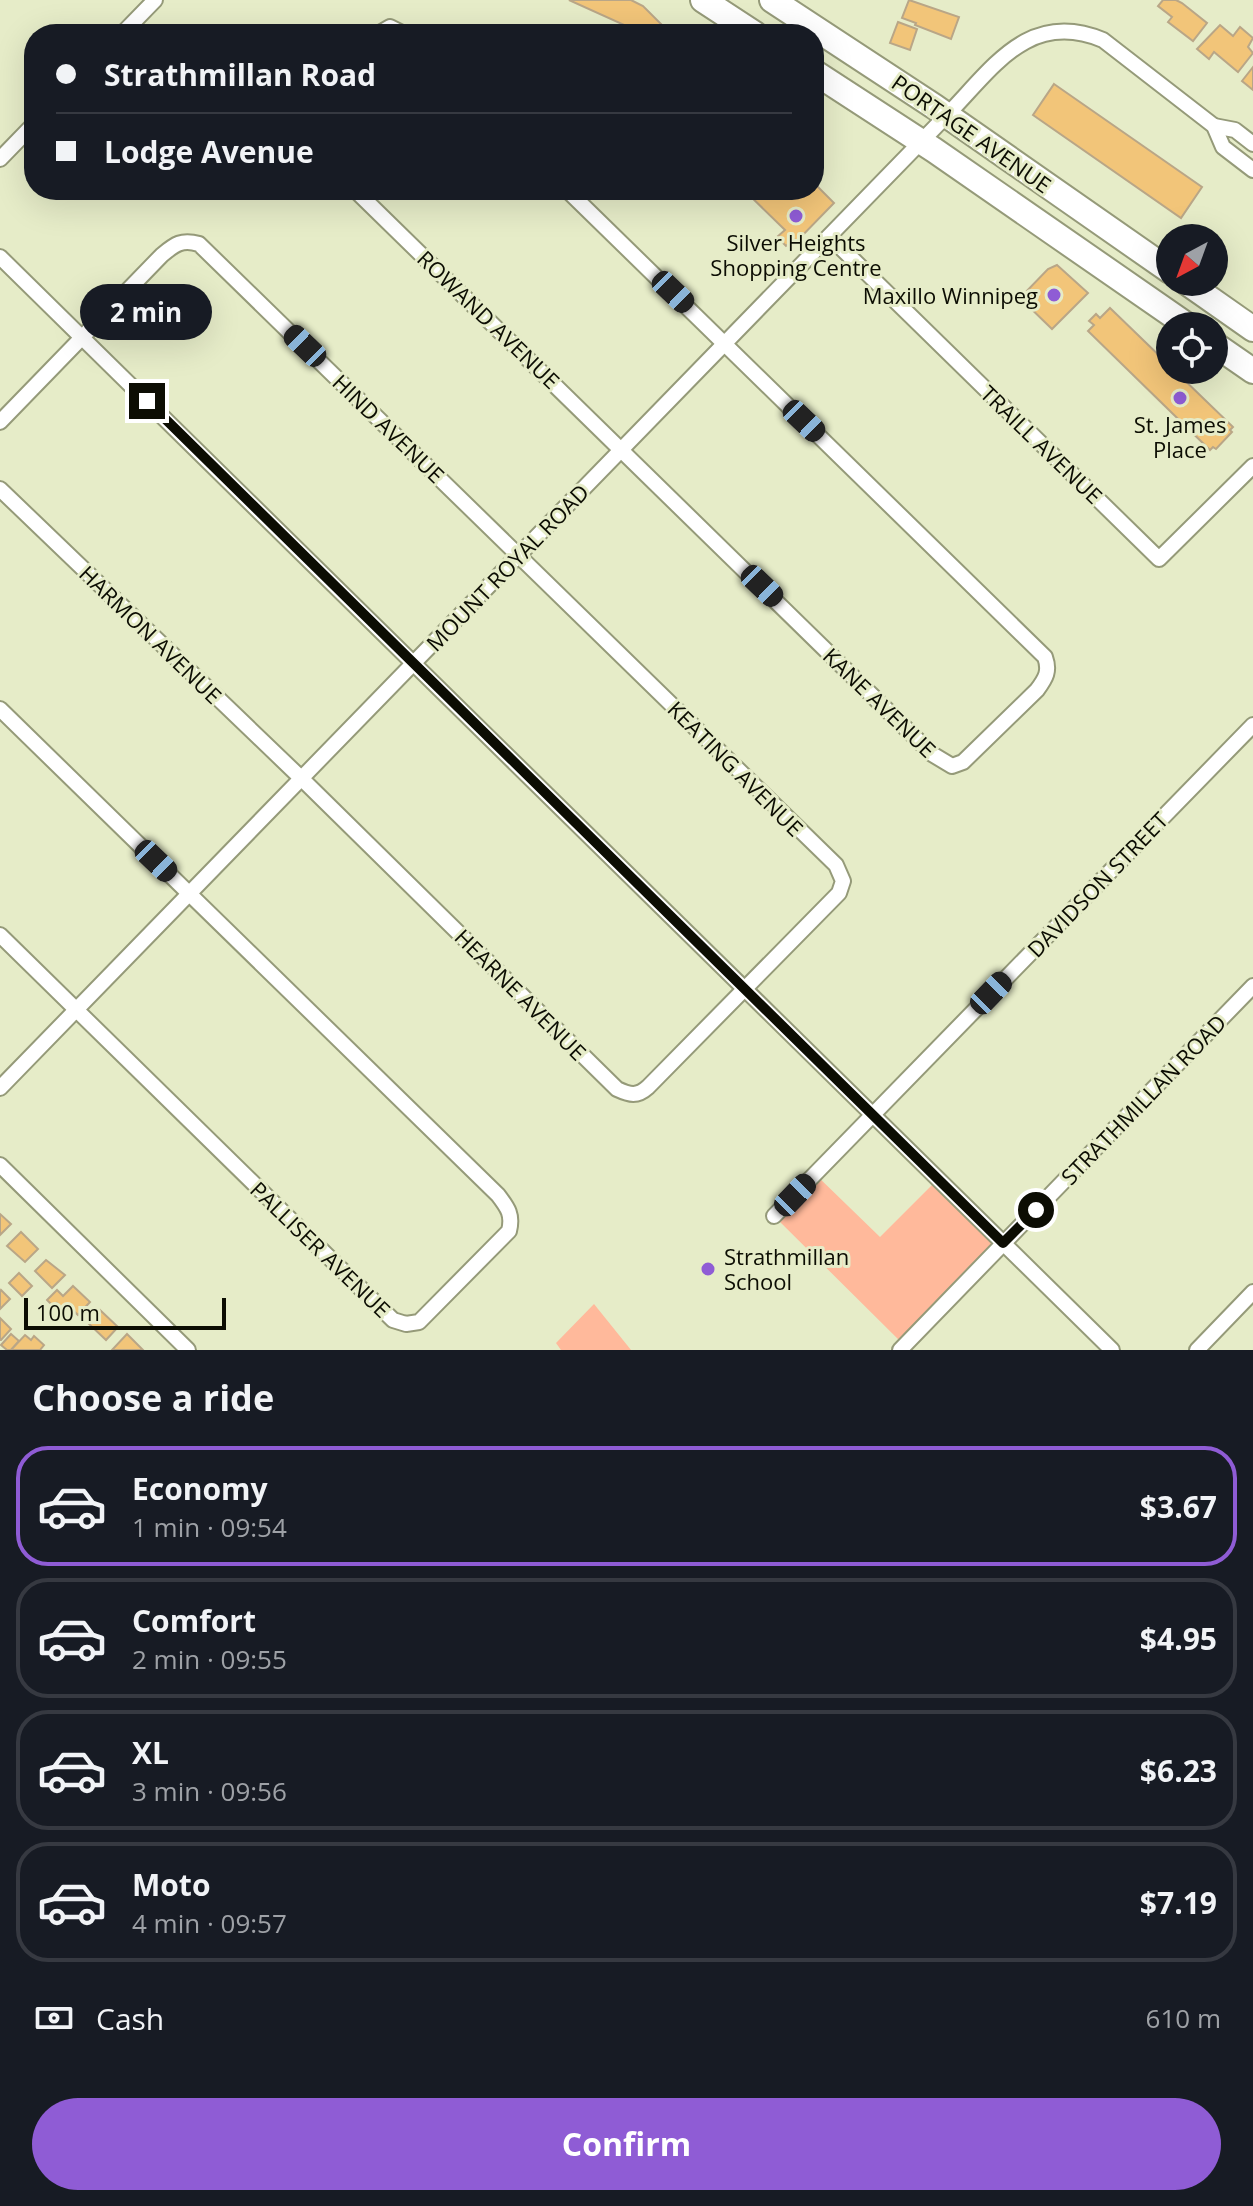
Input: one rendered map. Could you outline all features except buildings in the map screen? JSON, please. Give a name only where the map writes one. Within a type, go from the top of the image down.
[{"type":"highway","points":[[703,0],[740,24]]},
{"type":"highway","name":"PORTAGE AVENUE","points":[[772,0],[809,24]]},
{"type":"highway","name":"PORTAGE AVENUE","points":[[824,34],[947,115],[1156,261]]},
{"type":"highway","name":"PORTAGE AVENUE","points":[[824,78],[922,142],[1168,312]]},
{"type":"highway","points":[[1206,296],[1253,329]]},
{"type":"highway","points":[[1228,354],[1253,371]]},
{"type":"street","points":[[132,24],[155,0]]},
{"type":"street","name":"MOUNT ROYAL ROAD","points":[[0,1088],[1018,45],[1034,36],[1067,30],[1103,40],[1214,126]]},
{"type":"street","points":[[1214,126],[1235,130],[1253,144]]},
{"type":"street","points":[[1214,126],[1223,147],[1253,170]]},
{"type":"street","points":[[0,159],[24,134]]},
{"type":"street","name":"ROWAND AVENUE","points":[[365,200],[622,449]]},
{"type":"street","points":[[577,200],[725,343]]},
{"type":"street","name":"TRAILL AVENUE","points":[[830,237],[1159,559],[1253,466]]},
{"type":"street","name":"HIND AVENUE","points":[[82,338],[176,243],[186,241],[199,244],[519,554]]},
{"type":"street","points":[[0,257],[1112,1350]]},
{"type":"street","points":[[0,422],[82,338]]},
{"type":"street","name":"KANE AVENUE","points":[[622,449],[942,761],[952,766],[963,762],[1037,690],[1046,678],[1049,667],[1045,657],[725,343]]},
{"type":"street","name":"HARMON AVENUE","points":[[0,489],[301,778]]},
{"type":"street","name":"KEATING AVENUE","points":[[519,554],[836,865],[843,881],[839,893],[745,989]]},
{"type":"street","name":"PALLISER AVENUE","points":[[0,709],[498,1195],[512,1219],[509,1231],[419,1322],[406,1324],[393,1320],[0,935]]},
{"type":"street","name":"DAVIDSON STREET","points":[[774,1216],[1253,725]]},
{"type":"street","name":"HEARNE AVENUE","points":[[301,778],[617,1089],[630,1095],[641,1093],[745,989]]},
{"type":"street","name":"STRATHMILLAN ROAD","points":[[900,1350],[1253,986]]},
{"type":"street","points":[[0,1165],[188,1350]]},
{"type":"street","points":[[1197,1350],[1253,1292]]},
{"type":"shaded area","points":[[815,1174],[880,1237],[938,1179],[1003,1243],[904,1345],[774,1216]]},
{"type":"shaded area","points":[[594,1304],[631,1350],[561,1350],[556,1343]]},
{"type":"place","name":"Silver Heights Shopping Centre","points":[[796,216]]},
{"type":"place","name":"Maxillo Winnipeg","points":[[1054,295]]},
{"type":"place","name":"St. James Place","points":[[1180,398]]},
{"type":"place","name":"Strathmillan School","points":[[708,1269]]},
{"type":"route","points":[[147,401],[1003,1243],[1036,1210]]}]
